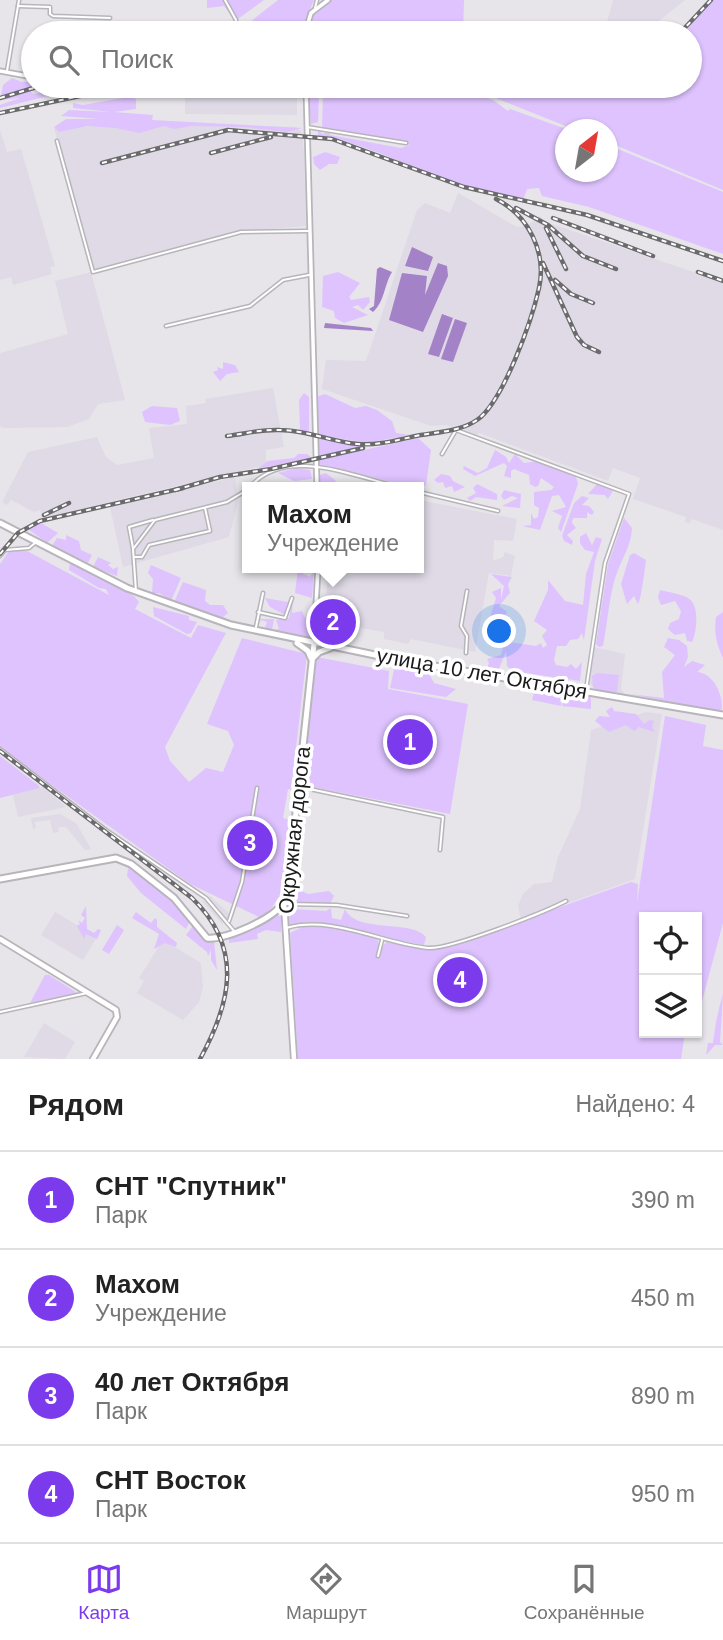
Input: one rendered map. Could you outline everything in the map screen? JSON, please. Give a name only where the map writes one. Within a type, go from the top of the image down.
[{"type":"main road","name":"улица 10 лет Октября","points":[[0,525],[136,592],[201,617],[314,644],[723,715]]},
{"type":"main road","points":[[288,639],[306,649],[311,662]]},
{"type":"main road","name":"Окружная дорога","points":[[294,1059],[284,902],[314,644]]},
{"type":"main road","points":[[311,662],[319,652],[336,648]]},
{"type":"main road","points":[[0,879],[102,859],[121,859],[136,867],[179,903],[206,937],[215,939],[272,913],[284,902]]},
{"type":"main road","points":[[272,913],[279,913],[284,919]]},
{"type":"main road","points":[[0,939],[118,1012],[93,1059]]},
{"type":"street","points":[[6,72],[19,0]]},
{"type":"street","points":[[225,0],[236,21]]},
{"type":"street","points":[[310,21],[317,0]]},
{"type":"street","points":[[314,9],[328,0]]},
{"type":"street","points":[[18,6],[50,7],[53,16],[110,18]]},
{"type":"street","points":[[0,71],[21,75]]},
{"type":"street","points":[[306,98],[316,482]]},
{"type":"street","points":[[307,127],[406,143]]},
{"type":"street","points":[[57,141],[93,272],[241,232],[310,231]]},
{"type":"street","points":[[166,326],[250,306],[279,281],[310,274]]},
{"type":"street","points":[[442,454],[456,430],[629,494],[605,563],[585,691]]},
{"type":"street","points":[[255,482],[273,470],[300,465],[376,482]]},
{"type":"street","points":[[136,592],[129,527],[227,502],[242,493]]},
{"type":"street","points":[[424,493],[498,511]]},
{"type":"street","points":[[134,558],[142,557],[149,545],[210,531],[205,508]]},
{"type":"street","points":[[133,549],[155,520]]},
{"type":"street","points":[[0,556],[5,550],[31,547],[36,542]]},
{"type":"street","points":[[314,644],[318,573]]},
{"type":"street","points":[[467,591],[461,626],[467,636],[467,653]]},
{"type":"street","points":[[256,631],[263,593]]},
{"type":"street","points":[[258,612],[285,618],[292,598]]},
{"type":"street","points":[[0,749],[106,830],[199,893],[228,922],[234,932]]},
{"type":"street","points":[[299,787],[443,817],[440,850]]},
{"type":"street","points":[[228,922],[242,882],[257,788]]},
{"type":"street","points":[[285,928],[321,923],[382,939],[429,948],[441,947],[566,901]]},
{"type":"street","points":[[284,902],[297,906],[337,905],[407,916]]},
{"type":"street","points":[[378,956],[382,939]]},
{"type":"street","points":[[0,1012],[88,992]]},
{"type":"shaded area","points":[[207,0],[264,0],[239,21],[235,21],[224,6],[207,8]]},
{"type":"shaded area","points":[[278,0],[314,0],[305,21],[251,21]]},
{"type":"shaded area","points":[[331,0],[464,0],[463,21],[311,21],[314,12]]},
{"type":"shaded area","points":[[613,0],[685,0],[659,21],[607,21]]},
{"type":"shaded area","points":[[712,0],[723,0],[723,190],[618,146],[618,119],[555,119],[555,122],[496,98],[702,98],[702,21],[694,21]]},
{"type":"shaded area","points":[[12,78],[21,82],[21,98],[40,98],[0,108],[0,105],[20,98],[0,100],[3,85]]},
{"type":"shaded area","points":[[132,98],[136,99],[136,109],[114,112],[153,115],[152,120],[302,128],[287,132],[243,127],[191,126],[174,129],[164,126],[139,133],[87,126],[59,132],[54,127],[66,119],[99,119],[61,116],[69,110],[111,112],[73,108],[73,103],[83,105]]},
{"type":"shaded area","points":[[185,98],[297,98],[297,115],[185,114]]},
{"type":"shaded area","points":[[309,98],[319,98],[318,122],[311,124]]},
{"type":"shaded area","points":[[323,98],[488,98],[508,111],[510,109],[555,125],[555,182],[618,182],[618,149],[723,192],[723,254],[589,207],[542,196],[539,188],[527,189],[523,200],[487,192],[445,179],[374,151],[318,136],[318,129],[322,134],[329,132],[322,130]],"holes":[[[330,132],[410,145],[401,148],[330,135]]]},
{"type":"shaded area","points":[[139,124],[296,127],[302,132],[306,226],[239,231],[93,270],[54,128]]},
{"type":"shaded area","points":[[0,130],[7,152],[21,149],[55,266],[50,267],[52,274],[13,285],[11,277],[0,280]]},
{"type":"shaded area","points":[[325,152],[340,157],[337,164],[329,164],[320,170],[314,164],[313,157]]},
{"type":"shaded area","points":[[458,193],[517,227],[527,226],[540,216],[546,222],[723,282],[723,530],[692,519],[690,523],[685,522],[686,517],[633,499],[640,478],[613,468],[608,481],[479,433],[476,436],[446,425],[431,426],[322,389],[326,360],[366,361],[417,210],[425,203],[450,213]]},
{"type":"shaded area","points":[[412,247],[433,257],[428,271],[405,266]]},
{"type":"shaded area","points":[[438,263],[447,266],[448,276],[423,332],[389,320],[402,273],[427,276],[425,295]]},
{"type":"shaded area","points":[[380,267],[392,272],[380,303],[373,312],[369,309],[374,306],[377,269]]},
{"type":"shaded area","points":[[91,272],[125,400],[98,404],[89,419],[67,427],[0,426],[0,353],[68,334],[55,281]]},
{"type":"shaded area","points":[[338,272],[360,283],[349,297],[351,300],[369,297],[370,302],[363,310],[358,305],[352,307],[368,315],[344,323],[335,318],[334,311],[322,307],[323,276]]},
{"type":"shaded area","points":[[442,314],[453,318],[439,357],[428,354]]},
{"type":"shaded area","points":[[455,319],[467,323],[453,362],[441,359]]},
{"type":"shaded area","points":[[325,323],[371,328],[373,331],[324,328]]},
{"type":"shaded area","points":[[223,362],[235,365],[239,372],[227,374],[220,381],[213,372],[218,370],[217,367],[223,369]]},
{"type":"shaded area","points":[[273,388],[284,447],[266,450],[266,465],[42,518],[40,510],[34,512],[11,500],[7,505],[2,502],[28,452],[97,437],[106,457],[117,465],[154,458],[149,428],[187,424],[186,406],[206,403],[205,399]]},
{"type":"shaded area","points":[[304,393],[309,397],[309,434],[300,430],[299,400]]},
{"type":"shaded area","points":[[325,394],[355,408],[366,406],[377,410],[392,421],[396,433],[409,435],[367,443],[318,435],[316,397]]},
{"type":"shaded area","points":[[152,406],[177,408],[180,421],[170,425],[145,422],[142,412]]},
{"type":"shaded area","points":[[318,438],[359,446],[359,447],[319,457]]},
{"type":"shaded area","points":[[418,438],[431,450],[424,486],[424,482],[391,482],[318,464],[319,460]]},
{"type":"shaded area","points":[[495,450],[506,457],[509,463],[515,454],[524,463],[538,461],[575,473],[578,484],[561,532],[558,528],[562,516],[552,511],[566,507],[559,495],[552,496],[540,530],[522,526],[531,525],[531,513],[534,519],[538,517],[539,508],[534,505],[534,492],[551,490],[554,487],[541,478],[535,487],[530,484],[529,475],[514,469],[511,471],[511,478],[504,476],[507,466],[504,463],[475,476],[463,469],[464,466],[478,473],[487,468]]},
{"type":"shaded area","points":[[298,454],[307,454],[312,458],[257,469],[268,461],[294,458]]},
{"type":"shaded area","points":[[296,468],[310,470],[312,479],[294,481],[278,473]]},
{"type":"shaded area","points":[[326,473],[336,481],[319,482],[319,475]]},
{"type":"shaded area","points":[[441,474],[450,476],[453,481],[465,487],[454,492],[452,486],[445,488],[443,482],[434,480]]},
{"type":"shaded area","points":[[235,477],[238,502],[229,537],[123,567],[110,507]]},
{"type":"shaded area","points":[[598,483],[614,489],[608,499],[605,495],[588,494]]},
{"type":"shaded area","points":[[477,484],[497,494],[497,500],[476,497],[470,501],[467,498],[476,493],[473,488]]},
{"type":"shaded area","points":[[504,490],[521,494],[520,508],[502,506],[518,498],[512,496],[504,500],[501,496]]},
{"type":"shaded area","points":[[582,496],[589,498],[582,505],[589,506],[594,512],[592,515],[587,512],[587,518],[573,518],[572,523],[576,528],[567,535],[573,541],[572,545],[564,541],[562,536],[574,503]]},
{"type":"shaded area","points":[[424,501],[517,519],[513,541],[494,540],[493,561],[503,557],[505,552],[515,556],[511,576],[489,573],[475,652],[411,639],[408,644],[384,639],[384,632],[325,622],[328,573],[424,573]]},
{"type":"shaded area","points":[[624,518],[632,528],[629,545],[613,588],[603,646],[599,647],[596,644],[608,564]]},
{"type":"shaded area","points":[[41,523],[58,533],[47,543],[28,529]]},
{"type":"shaded area","points":[[586,533],[592,545],[596,537],[602,539],[595,561],[584,640],[582,633],[578,639],[570,640],[566,646],[557,646],[554,660],[556,665],[567,667],[571,664],[576,669],[582,662],[580,681],[512,671],[507,666],[506,651],[499,669],[487,668],[487,659],[501,655],[503,647],[509,642],[536,646],[541,643],[543,648],[547,645],[542,636],[547,630],[534,621],[548,590],[548,580],[565,601],[583,605],[586,574],[594,552],[585,550],[580,543],[580,537]]},
{"type":"shaded area","points":[[66,535],[79,541],[81,550],[92,555],[88,563],[52,546],[57,538],[66,540]]},
{"type":"shaded area","points":[[9,551],[27,551],[109,595],[106,589],[99,588],[69,570],[70,563],[134,596],[139,602],[135,609],[191,638],[198,625],[226,633],[165,747],[170,761],[189,782],[206,768],[223,772],[234,745],[228,731],[207,724],[242,638],[307,654],[291,790],[288,789],[283,818],[292,821],[287,874],[278,898],[261,918],[190,884],[0,748],[0,564]]},
{"type":"shaded area","points":[[634,553],[646,560],[644,577],[638,604],[634,596],[627,604],[621,584],[630,555]]},
{"type":"shaded area","points":[[98,557],[111,563],[108,565],[113,569],[118,567],[117,576],[93,567]]},
{"type":"shaded area","points":[[151,565],[181,578],[171,601],[159,593],[152,593],[153,579],[148,573]]},
{"type":"shaded area","points":[[297,573],[310,577],[314,573],[312,598],[295,593]]},
{"type":"shaded area","points":[[491,574],[512,577],[508,584],[510,593],[499,606],[507,612],[493,631],[489,621],[496,598],[492,592],[501,588],[501,600],[504,586]]},
{"type":"shaded area","points":[[183,582],[206,590],[205,601],[210,605],[223,605],[228,613],[223,617],[230,620],[216,618],[177,603],[175,600]]},
{"type":"shaded area","points":[[660,590],[692,601],[696,619],[692,642],[687,641],[685,633],[675,635],[668,629],[670,623],[679,619],[681,611],[675,601],[661,605],[658,597]]},
{"type":"shaded area","points":[[293,597],[292,613],[302,611],[305,618],[309,611],[312,620],[310,638],[259,628],[265,628],[267,622],[261,620],[259,623],[259,619],[274,619],[272,630],[279,629],[276,620],[289,618]]},
{"type":"shaded area","points":[[265,598],[288,602],[285,615],[270,607]]},
{"type":"shaded area","points":[[153,607],[189,616],[189,620],[197,622],[191,633],[187,634],[154,616]]},
{"type":"shaded area","points":[[723,612],[723,658],[715,628],[716,617]]},
{"type":"shaded area","points":[[668,638],[679,640],[687,646],[688,657],[684,667],[692,661],[705,665],[697,672],[708,676],[716,685],[722,709],[718,711],[629,694],[664,698],[662,672],[675,655],[664,647]]},
{"type":"shaded area","points":[[593,647],[625,654],[621,689],[625,695],[597,691],[590,684]]},
{"type":"shaded area","points":[[317,657],[389,671],[388,689],[468,704],[450,814],[302,785]]},
{"type":"shaded area","points":[[412,667],[427,670],[434,683],[456,689],[446,697],[390,688],[394,670]]},
{"type":"shaded area","points":[[597,673],[619,675],[617,692],[597,691],[593,687],[592,676]]},
{"type":"shaded area","points":[[536,686],[563,693],[561,706],[532,700]]},
{"type":"shaded area","points":[[565,693],[591,695],[591,709],[562,706]]},
{"type":"shaded area","points":[[612,707],[614,711],[636,714],[644,724],[650,720],[654,721],[652,727],[655,732],[639,727],[634,731],[626,725],[609,732],[595,721],[599,716],[610,717],[606,711]]},
{"type":"shaded area","points":[[646,712],[662,714],[635,879],[521,920],[518,906],[523,894],[534,884],[552,882],[558,857],[580,809],[591,730]]},
{"type":"shaded area","points":[[665,716],[706,725],[703,746],[723,750],[723,923],[702,1001],[702,912],[639,912],[639,1038],[684,1038],[681,1059],[298,1059],[290,933],[309,924],[338,928],[309,922],[289,925],[287,922],[291,909],[326,911],[331,908],[332,918],[341,920],[345,909],[351,917],[360,921],[409,929],[426,937],[424,945],[361,934],[378,940],[379,949],[387,942],[442,949],[631,882],[638,884],[637,903]]},
{"type":"shaded area","points":[[0,756],[38,785],[40,788],[0,798]]},
{"type":"shaded area","points":[[43,787],[66,807],[18,817],[13,795]]},
{"type":"shaded area","points":[[60,814],[76,823],[91,849],[85,850],[66,827],[59,827],[58,832],[53,833],[50,820],[35,822],[36,828],[33,829],[31,818]]},
{"type":"shaded area","points":[[128,868],[134,869],[180,907],[190,921],[186,929],[141,893],[127,876]]},
{"type":"shaded area","points":[[297,889],[308,894],[329,891],[334,896],[330,904],[296,902],[298,896],[293,892]]},
{"type":"shaded area","points":[[210,896],[231,915],[222,924],[202,901]]},
{"type":"shaded area","points":[[86,906],[87,929],[94,933],[98,929],[101,930],[97,939],[86,934],[84,939],[77,926],[80,924],[78,920],[82,923],[85,918],[81,915]]},
{"type":"shaded area","points":[[55,912],[97,937],[83,960],[41,935]]},
{"type":"shaded area","points":[[136,912],[151,923],[155,918],[157,927],[177,943],[176,947],[165,943],[154,949],[159,934],[132,918]]},
{"type":"shaded area","points":[[275,914],[282,917],[281,932],[266,930],[257,934],[258,939],[229,943],[229,936],[264,922]]},
{"type":"shaded area","points":[[117,925],[124,930],[109,954],[102,950]]},
{"type":"shaded area","points":[[193,926],[202,938],[214,941],[217,970],[211,960],[211,950],[208,956],[207,952],[186,935]]},
{"type":"shaded area","points":[[163,940],[201,963],[203,987],[199,1002],[183,1020],[137,993],[144,981],[139,978]]},
{"type":"shaded area","points":[[45,975],[49,975],[79,994],[30,1003]]},
{"type":"shaded area","points":[[723,994],[720,1042],[723,1045],[715,1045],[706,1055],[708,1043],[713,1043]]},
{"type":"shaded area","points":[[44,1023],[75,1042],[65,1059],[24,1057]]},
{"type":"railway","points":[[691,21],[711,0]]},
{"type":"railway","points":[[0,98],[21,92]]},
{"type":"railway","points":[[0,113],[71,98]]},
{"type":"railway","points":[[102,163],[228,130],[332,139],[464,187],[587,215],[723,261]]},
{"type":"railway","points":[[211,153],[271,137]]},
{"type":"railway","points":[[227,436],[267,430],[290,431],[348,443],[374,444],[464,427],[477,420],[497,396],[515,359],[535,302],[541,274],[533,236],[517,215],[496,199]]},
{"type":"railway","points":[[516,208],[548,225],[583,256],[616,269]]},
{"type":"railway","points":[[553,218],[653,256]]},
{"type":"railway","points":[[546,228],[566,269]]},
{"type":"railway","points":[[543,263],[577,337],[584,345],[599,352]]},
{"type":"railway","points":[[698,272],[723,281]]},
{"type":"railway","points":[[555,280],[571,294],[593,303]]},
{"type":"railway","points":[[175,490],[220,477],[271,469],[363,448]]},
{"type":"railway","points":[[0,554],[18,533],[40,521],[183,488]]},
{"type":"railway","points":[[44,515],[69,503]]},
{"type":"railway","points":[[0,751],[192,898],[209,917],[220,936],[226,956],[227,976],[219,1017],[200,1059]]},
{"type":"place","name":"Махом","points":[[333,622]]},
{"type":"place","name":"СНТ \"Спутник\"","points":[[410,742]]},
{"type":"place","name":"40 лет Октября","points":[[250,843]]},
{"type":"place","name":"СНТ Восток","points":[[460,980]]}]
